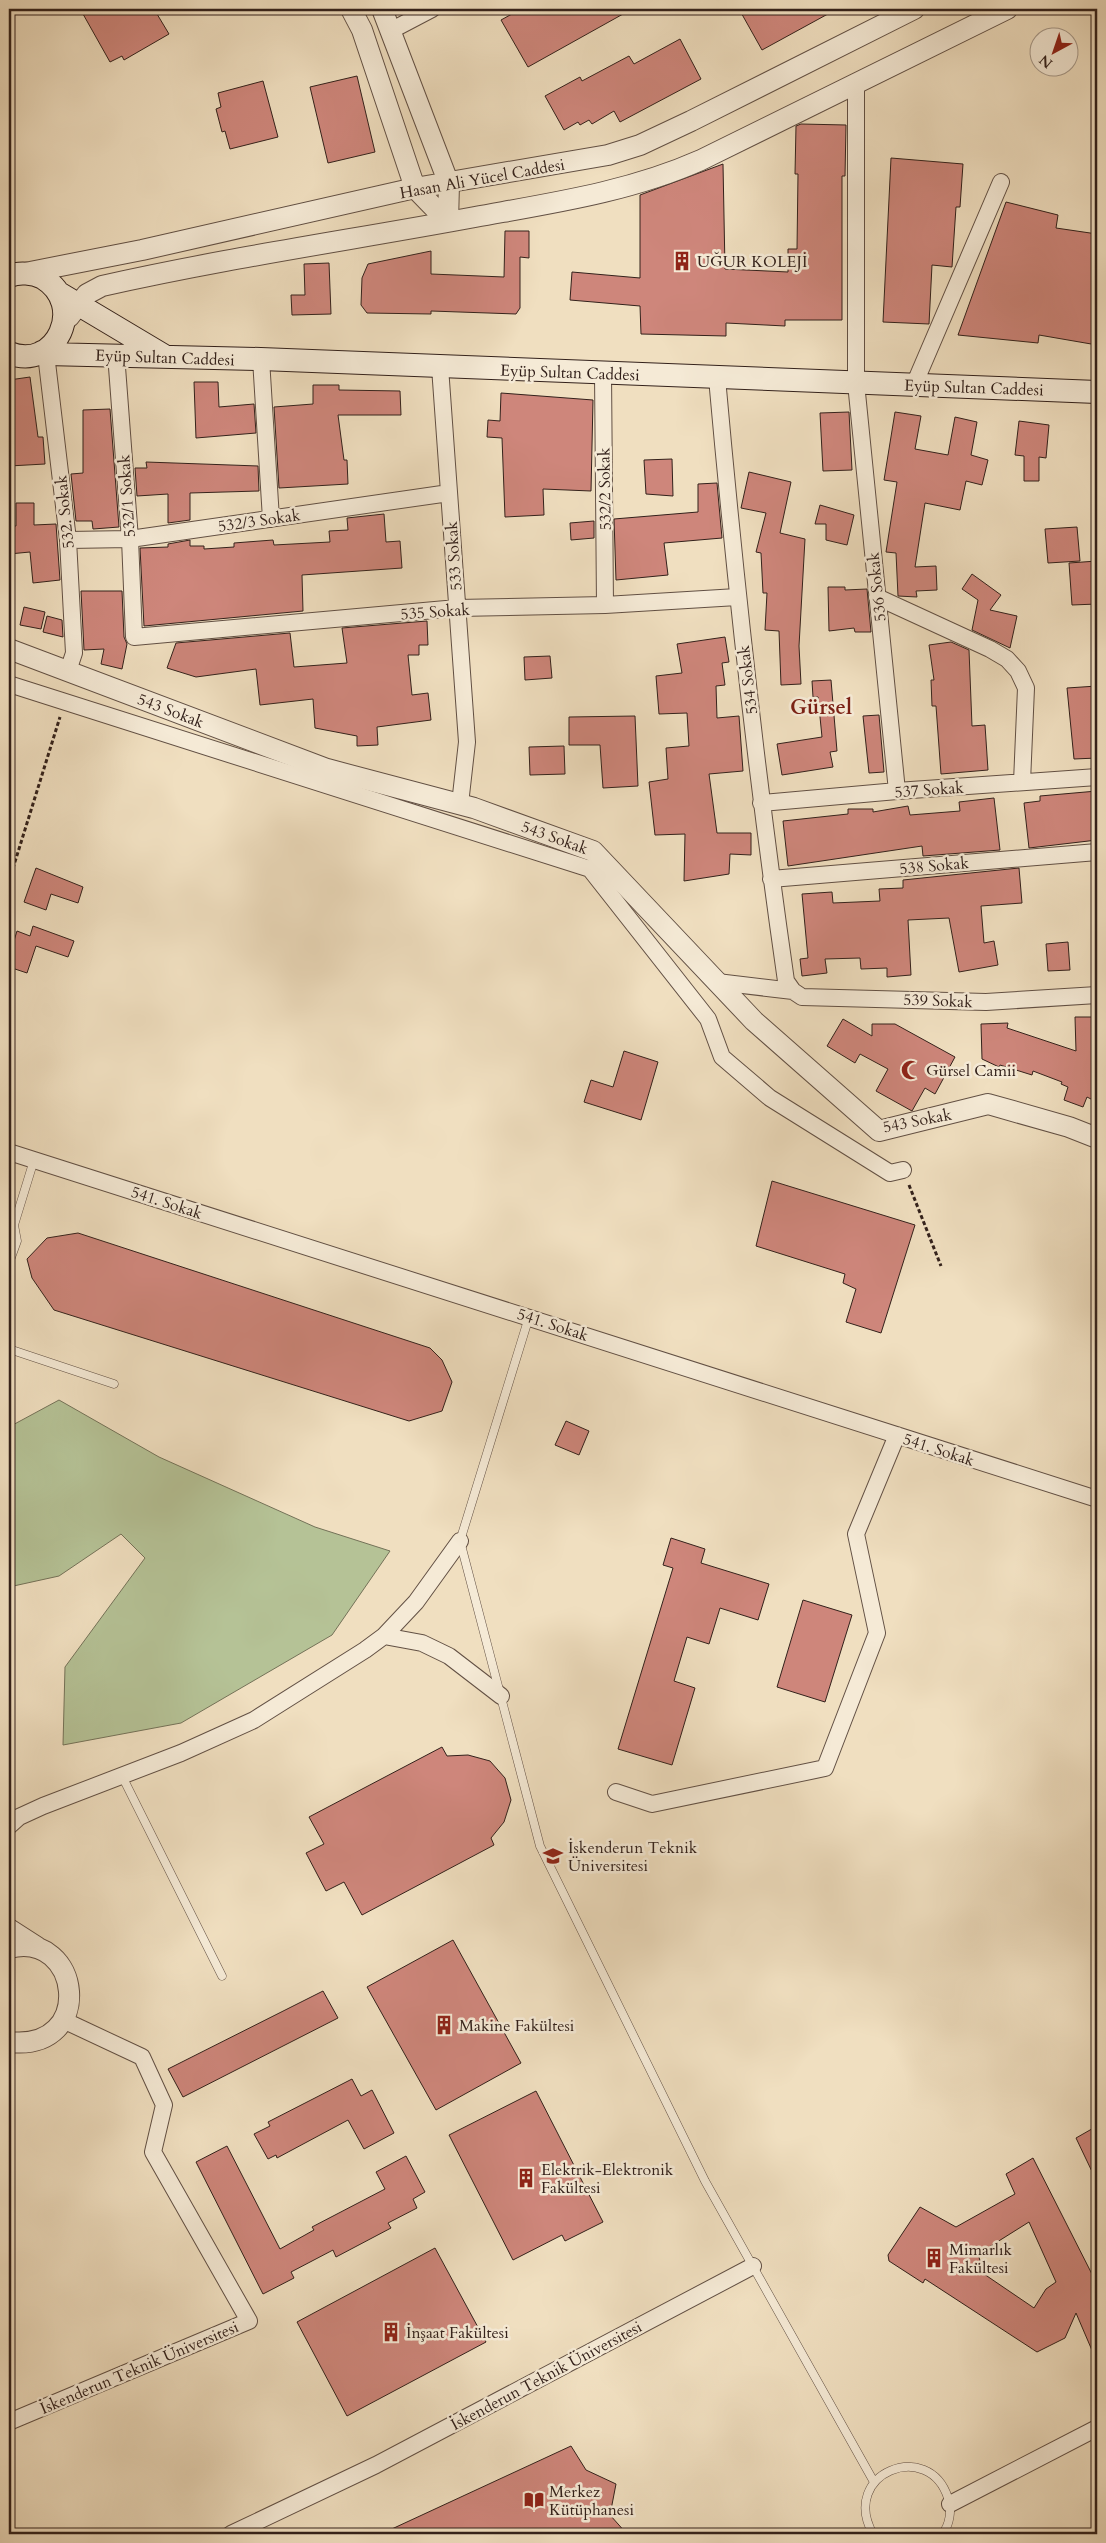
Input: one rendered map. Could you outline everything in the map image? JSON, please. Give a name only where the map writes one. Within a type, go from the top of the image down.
[{"type":"main road","points":[[17,275],[38,276],[50,283],[68,299],[166,356]]},
{"type":"main road","points":[[44,353],[53,344],[62,327],[65,320],[64,306],[68,299]]},
{"type":"main road","name":"Eyüp Sultan Caddesi","points":[[9,353],[29,356],[44,353],[116,354],[1097,392]]},
{"type":"street","points":[[351,9],[362,30],[415,188],[448,222]]},
{"type":"street","points":[[382,9],[392,30],[448,184],[448,222]]},
{"type":"street","points":[[392,30],[432,9]]},
{"type":"street","name":"Hasan Ali Yücel Caddesi","points":[[17,275],[415,188],[448,184],[608,155],[640,145],[691,122],[914,9]]},
{"type":"street","points":[[68,299],[118,282],[610,192],[654,180],[702,160],[1007,9]]},
{"type":"street","name":"536 Sokak","points":[[856,83],[856,384],[897,791]]},
{"type":"street","points":[[914,385],[1001,182]]},
{"type":"street","name":"532. Sokak","points":[[44,353],[68,540],[74,653],[68,671]]},
{"type":"street","name":"532/1 Sokak","points":[[116,354],[130,539],[134,637]]},
{"type":"street","points":[[261,360],[271,519]]},
{"type":"street","name":"533 Sokak","points":[[440,368],[467,742],[460,804]]},
{"type":"street","name":"532/2 Sokak","points":[[603,373],[605,605]]},
{"type":"street","name":"534 Sokak","points":[[717,378],[737,597],[761,803],[789,986]]},
{"type":"street","name":"532/3 Sokak","points":[[68,540],[130,539],[449,493]]},
{"type":"street","name":"535 Sokak","points":[[134,637],[457,608],[605,605],[737,597]]},
{"type":"street","points":[[878,598],[990,649],[1007,659],[1018,672],[1026,688],[1022,782]]},
{"type":"street","name":"543 Sokak","points":[[9,649],[327,769],[460,804],[593,850],[754,1021],[879,1131],[988,1104],[1069,1127],[1097,1138]]},
{"type":"street","points":[[9,684],[590,869],[708,1019],[722,1057],[770,1098],[890,1173],[903,1170]]},
{"type":"street","name":"537 Sokak","points":[[761,803],[1097,777]]},
{"type":"street","name":"538 Sokak","points":[[771,878],[1097,852]]},
{"type":"street","name":"539 Sokak","points":[[718,982],[789,986],[802,997],[986,1002],[1097,995]]},
{"type":"street","name":"541. Sokak","points":[[9,1152],[1097,1499]]},
{"type":"street","points":[[616,1792],[652,1804],[825,1768],[877,1634],[856,1534],[897,1435]]},
{"type":"street","points":[[9,1826],[19,1817],[43,1806],[181,1753],[254,1720],[365,1650],[384,1636],[416,1602],[460,1541]]},
{"type":"street","points":[[384,1636],[422,1643],[449,1656],[501,1696]]},
{"type":"street","points":[[9,1929],[56,1960],[66,1974],[70,1989],[69,2005],[63,2020],[53,2032],[39,2040],[23,2043],[9,2042]]},
{"type":"street","points":[[9,1948],[27,1946],[43,1950]]},
{"type":"street","name":"İskenderun Teknik Üniversitesi","points":[[9,2422],[249,2321],[153,2152],[164,2105],[142,2057],[63,2020]]},
{"type":"street","name":"İskenderun Teknik Üniversitesi","points":[[231,2534],[376,2465],[753,2266]]},
{"type":"street","points":[[950,2504],[1097,2428]]},
{"type":"lane","points":[[9,1263],[16,1241],[11,1227],[34,1160]]},
{"type":"lane","points":[[530,1317],[460,1541],[540,1846],[705,2181],[874,2482]]},
{"type":"lane","points":[[9,1349],[114,1384]]},
{"type":"lane","points":[[122,1776],[222,1976]]},
{"type":"lane","points":[[872,2534],[866,2523],[864,2509],[867,2494],[874,2482],[891,2470],[912,2466],[926,2470],[938,2479],[946,2491],[950,2504],[950,2518],[942,2534]]},
{"type":"path","points":[[9,881],[64,702]]},
{"type":"path","points":[[903,1170],[942,1266]]},
{"type":"green space","points":[[59,1400],[159,1457],[315,1527],[390,1551],[332,1635],[181,1723],[63,1745],[65,1667],[145,1558],[121,1534],[59,1576],[9,1587],[9,1427]]},
{"type":"building","points":[[92,9],[154,9],[169,34],[124,60],[122,56],[110,62],[83,14]]},
{"type":"building","points":[[521,9],[632,9],[528,67],[501,20]]},
{"type":"building","points":[[739,9],[837,9],[762,50]]},
{"type":"building","points":[[680,39],[701,79],[620,122],[614,111],[592,124],[589,120],[580,125],[578,122],[564,130],[545,96],[580,77],[582,81],[629,56],[634,64]]},
{"type":"building","points":[[357,76],[375,152],[328,163],[310,87]]},
{"type":"building","points":[[263,81],[278,137],[230,149],[225,131],[222,132],[216,109],[221,107],[218,93]]},
{"type":"building","points":[[801,124],[846,125],[845,176],[842,176],[842,320],[785,320],[785,326],[726,323],[726,336],[641,334],[640,306],[570,300],[572,272],[640,278],[640,195],[723,164],[725,269],[788,272],[788,249],[797,249],[798,174],[795,174],[796,126]]},
{"type":"building","points":[[891,158],[963,164],[960,207],[956,207],[952,267],[932,265],[929,324],[883,322]]},
{"type":"building","points":[[1006,202],[1058,215],[1056,228],[1097,234],[1097,345],[1039,335],[1038,343],[958,335]]},
{"type":"building","points":[[505,231],[529,231],[529,258],[520,257],[520,308],[516,314],[431,311],[431,314],[367,313],[361,305],[362,278],[368,264],[431,251],[431,274],[504,277]]},
{"type":"building","points":[[329,263],[331,314],[292,315],[291,295],[305,295],[304,264]]},
{"type":"building","points":[[30,377],[38,437],[43,437],[45,464],[9,466],[9,380]]},
{"type":"building","points":[[194,382],[218,382],[219,407],[254,404],[256,433],[196,438]]},
{"type":"building","points":[[313,385],[339,385],[339,390],[400,391],[401,415],[338,415],[344,460],[347,460],[348,484],[279,488],[274,407],[313,404]]},
{"type":"building","points":[[501,393],[593,400],[591,491],[543,489],[544,515],[505,517],[502,438],[487,437],[488,420],[500,421]]},
{"type":"building","points":[[110,409],[119,527],[93,529],[92,521],[76,521],[71,474],[83,473],[83,410]]},
{"type":"building","points":[[849,412],[852,470],[823,471],[820,413]]},
{"type":"building","points":[[895,412],[921,416],[915,449],[948,455],[955,417],[977,422],[971,455],[988,460],[982,485],[966,481],[960,510],[925,503],[915,567],[936,566],[937,590],[916,591],[917,597],[898,596],[896,553],[886,552],[897,482],[884,480]]},
{"type":"building","points":[[1019,421],[1049,425],[1046,458],[1039,457],[1039,481],[1024,481],[1024,456],[1015,455]]},
{"type":"building","points":[[672,459],[673,496],[646,494],[644,460]]},
{"type":"building","points":[[146,462],[258,466],[259,491],[190,493],[190,520],[168,523],[168,494],[137,496],[135,468],[147,468]]},
{"type":"building","points":[[749,472],[791,482],[780,533],[805,539],[799,646],[801,684],[781,685],[779,631],[765,630],[767,593],[763,593],[761,553],[756,552],[766,513],[741,508]]},
{"type":"building","points":[[717,483],[722,538],[664,543],[668,575],[616,580],[614,519],[698,512],[698,484]]},
{"type":"building","points":[[16,503],[34,503],[34,525],[56,524],[60,580],[33,583],[30,552],[9,554],[9,526],[16,526]]},
{"type":"building","points":[[820,505],[854,515],[847,545],[826,540],[826,524],[815,524]]},
{"type":"building","points":[[384,514],[386,542],[400,541],[402,568],[302,575],[303,611],[144,626],[140,548],[168,547],[168,544],[190,540],[190,546],[204,546],[204,549],[234,547],[234,543],[273,540],[274,545],[330,542],[329,531],[348,530],[347,518]]},
{"type":"building","points":[[594,521],[594,538],[571,540],[570,523]]},
{"type":"building","points":[[1077,527],[1080,561],[1048,563],[1045,529]]},
{"type":"building","points":[[1097,561],[1097,604],[1072,605],[1069,563]]},
{"type":"building","points":[[972,574],[1001,595],[990,610],[1017,616],[1010,648],[972,630],[978,600],[962,589]]},
{"type":"building","points":[[828,587],[845,587],[845,590],[867,589],[871,632],[855,632],[854,628],[829,631]]},
{"type":"building","points":[[81,591],[122,591],[124,637],[127,644],[122,669],[101,664],[104,649],[84,650]]},
{"type":"building","points":[[24,607],[45,612],[41,629],[20,625]]},
{"type":"building","points":[[47,616],[62,620],[63,637],[43,632]]},
{"type":"building","points":[[427,621],[428,645],[419,645],[419,655],[408,655],[412,695],[428,693],[431,720],[377,727],[378,745],[357,746],[357,736],[315,728],[313,699],[260,705],[256,669],[196,677],[167,668],[176,643],[290,633],[294,667],[347,663],[342,628]]},
{"type":"building","points":[[725,637],[729,662],[722,663],[725,685],[716,686],[717,718],[739,716],[743,771],[709,774],[717,833],[751,833],[751,855],[730,854],[729,874],[684,881],[685,834],[655,835],[649,782],[668,779],[666,748],[689,746],[687,713],[659,714],[656,676],[682,673],[677,644]]},
{"type":"building","points":[[951,642],[969,650],[972,726],[985,725],[988,770],[941,774],[936,706],[932,706],[931,680],[934,680],[929,645]]},
{"type":"building","points":[[550,656],[552,678],[525,680],[524,657]]},
{"type":"building","points":[[831,680],[837,751],[830,752],[833,767],[782,775],[777,744],[822,737],[818,697],[813,697],[812,681]]},
{"type":"building","points":[[1097,686],[1097,758],[1074,759],[1067,688]]},
{"type":"building","points":[[879,715],[884,772],[869,773],[863,716]]},
{"type":"building","points":[[635,716],[638,786],[603,788],[600,745],[569,745],[569,717]]},
{"type":"building","points":[[564,746],[565,774],[530,775],[529,747]]},
{"type":"building","points":[[1097,791],[1097,840],[1029,848],[1024,803],[1040,801],[1040,796]]},
{"type":"building","points":[[994,798],[1000,850],[923,856],[922,846],[788,866],[783,821],[848,814],[848,809],[873,809],[873,812],[908,806],[910,815],[960,811],[959,802]]},
{"type":"building","points":[[36,868],[83,887],[78,903],[51,894],[46,910],[24,902]]},
{"type":"building","points":[[1019,868],[1022,903],[981,906],[984,943],[994,941],[998,965],[959,972],[949,918],[908,920],[911,975],[887,977],[887,968],[861,969],[860,958],[825,959],[827,973],[802,976],[800,959],[808,958],[802,894],[832,892],[833,903],[880,901],[879,889],[903,888],[903,880]]},
{"type":"building","points":[[33,926],[74,941],[68,957],[36,946],[27,973],[9,967],[9,957],[17,931],[30,936]]},
{"type":"building","points":[[1068,942],[1070,970],[1048,971],[1046,944]]},
{"type":"building","points":[[1075,1017],[1097,1017],[1097,1102],[1087,1097],[1083,1107],[1064,1100],[1068,1087],[1061,1084],[1062,1082],[1033,1071],[1032,1075],[1000,1065],[999,1067],[982,1059],[981,1024],[1008,1023],[1007,1028],[1076,1051]]},
{"type":"building","name":"Gürsel Camii","points":[[843,1019],[872,1036],[872,1024],[895,1024],[955,1057],[935,1094],[925,1088],[912,1111],[876,1091],[888,1069],[860,1054],[855,1063],[827,1046]]},
{"type":"building","points":[[624,1051],[658,1062],[641,1120],[584,1102],[591,1080],[613,1087]]},
{"type":"building","points":[[772,1181],[915,1225],[881,1333],[846,1322],[856,1289],[843,1283],[845,1274],[756,1246]]},
{"type":"building","points":[[78,1233],[430,1348],[442,1360],[452,1382],[442,1411],[409,1421],[54,1310],[32,1278],[27,1259],[47,1238]]},
{"type":"building","points":[[566,1421],[589,1431],[579,1455],[555,1445]]},
{"type":"building","points":[[671,1538],[705,1549],[701,1563],[769,1584],[758,1620],[720,1608],[709,1644],[687,1637],[674,1681],[695,1688],[672,1765],[618,1749],[673,1568],[663,1565]]},
{"type":"building","points":[[803,1600],[852,1615],[825,1702],[777,1687]]},
{"type":"building","points":[[442,1747],[447,1756],[468,1755],[490,1761],[505,1778],[511,1800],[504,1822],[491,1838],[494,1845],[362,1915],[344,1882],[326,1891],[306,1853],[324,1844],[309,1817]]},
{"type":"building","name":"Makine Fakültesi","points":[[453,1940],[521,2063],[436,2110],[367,1987]]},
{"type":"building","points":[[323,1991],[338,2018],[183,2097],[168,2069]]},
{"type":"building","points":[[352,2079],[361,2096],[372,2090],[394,2133],[364,2149],[348,2120],[277,2158],[276,2155],[268,2159],[254,2134],[270,2126],[268,2122]]},
{"type":"building","name":"Elektrik-Elektronik Fakültesi","points":[[536,2091],[603,2222],[565,2241],[562,2235],[513,2260],[449,2135]]},
{"type":"building","points":[[1097,2126],[1097,2182],[1076,2138]]},
{"type":"building","points":[[227,2146],[280,2249],[314,2230],[312,2227],[385,2189],[376,2172],[406,2156],[425,2192],[413,2199],[417,2208],[388,2223],[391,2228],[336,2257],[333,2250],[291,2272],[294,2278],[263,2294],[196,2162]]},
{"type":"building","name":"Mimarlık Fakültesi","points":[[1033,2158],[1097,2284],[1097,2362],[1076,2313],[1065,2338],[1037,2352],[925,2279],[923,2283],[889,2261],[888,2255],[920,2207],[956,2227],[1015,2194],[1006,2174]],"holes":[[[1029,2222],[1056,2282],[1046,2289],[1034,2308],[984,2274],[978,2254]]]},
{"type":"building","name":"İnşaat Fakültesi","points":[[435,2248],[486,2342],[347,2416],[297,2322]]},
{"type":"building","name":"Merkez Kütüphanesi","points":[[571,2446],[586,2470],[616,2484],[610,2515],[627,2534],[381,2534]]},
{"type":"place","name":"UĞUR KOLEJİ","points":[[682,261]]},
{"type":"place","name":"Gürsel Camii","points":[[911,1070]]},
{"type":"place","name":"İskenderun Teknik Üniversitesi","points":[[553,1856]]},
{"type":"place","name":"Makine Fakültesi","points":[[444,2025]]},
{"type":"place","name":"Elektrik-Elektronik Fakültesi","points":[[526,2178]]},
{"type":"place","name":"Mimarlık Fakültesi","points":[[934,2258]]},
{"type":"place","name":"İnşaat Fakültesi","points":[[391,2332]]},
{"type":"place","name":"Merkez Kütüphanesi","points":[[534,2500]]},
{"type":"district","name":"Gürsel","points":[[821,707]]}]
